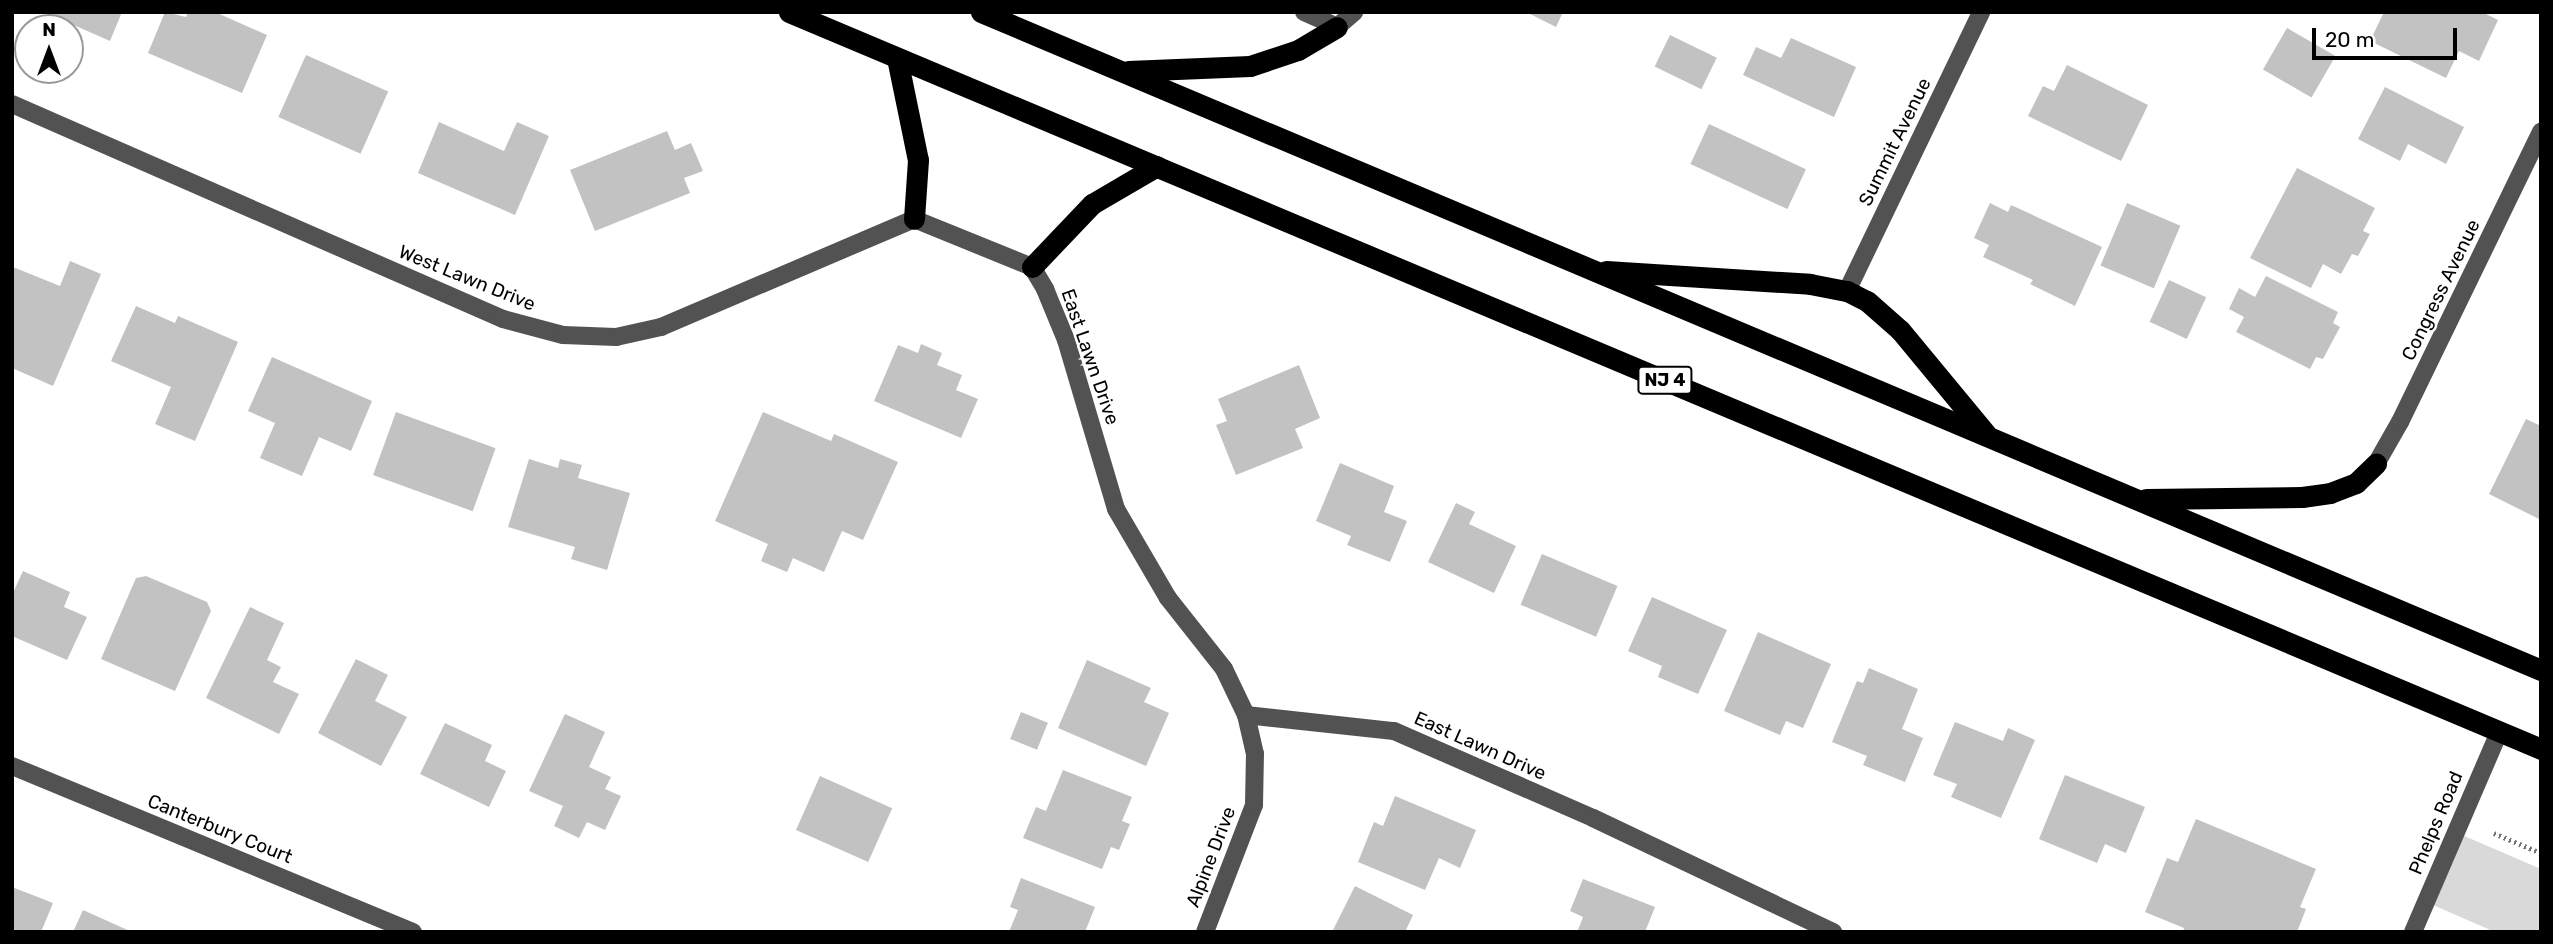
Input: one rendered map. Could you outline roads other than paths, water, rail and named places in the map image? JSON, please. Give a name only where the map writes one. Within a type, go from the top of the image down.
[{"type":"highway","name":"NJ 4","points":[[789,12],[2541,749]]},
{"type":"highway","points":[[981,12],[2541,670]]},
{"type":"highway","points":[[1122,71],[1250,66],[1297,50],[1338,27]]},
{"type":"highway","points":[[897,58],[918,160],[914,219]]},
{"type":"highway","points":[[1032,267],[1092,204],[1157,166]]},
{"type":"highway","points":[[1590,270],[1810,284],[1847,291],[1867,301],[1900,330],[1987,436]]},
{"type":"highway","points":[[2138,499],[2316,495],[2356,483],[2376,464]]},
{"type":"street","points":[[1304,12],[1338,27],[1354,12]]},
{"type":"street","name":"Summit Avenue","points":[[1847,291],[1981,12]]},
{"type":"street","name":"West Lawn Drive","points":[[12,104],[503,319],[591,339],[616,337],[661,327],[914,219]]},
{"type":"street","name":"Congress Avenue","points":[[2376,464],[2400,422],[2541,131]]},
{"type":"street","points":[[914,219],[1032,267]]},
{"type":"street","name":"East Lawn Drive","points":[[1032,267],[1045,289],[1066,340],[1116,509],[1168,598],[1224,669],[1247,715],[1394,731],[1593,818],[1801,924],[1833,932]]},
{"type":"street","name":"Alpine Drive","points":[[1205,932],[1254,804],[1255,754],[1247,715]]},
{"type":"street","name":"Phelps Road","points":[[2413,932],[2499,732]]},
{"type":"street","name":"Canterbury Court","points":[[12,766],[412,932]]}]
